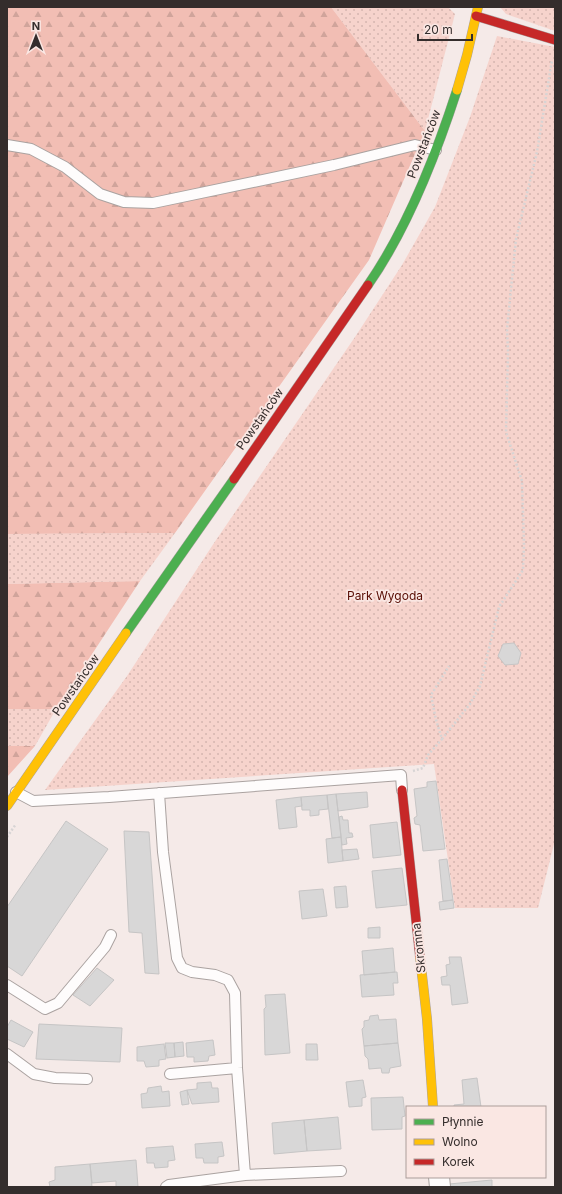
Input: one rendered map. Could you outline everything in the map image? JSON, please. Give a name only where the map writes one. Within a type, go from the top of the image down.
[{"type":"street","points":[[477,11],[494,21],[522,31],[555,40]]},
{"type":"street","name":"Powstańców","points":[[7,806],[378,270],[416,197],[436,150],[463,68],[477,11]]},
{"type":"street","name":"Skromna","points":[[402,790],[427,1019],[433,1106]]},
{"type":"lane","points":[[7,145],[31,149],[65,167],[100,194],[124,202],[153,203],[334,165],[415,145],[436,150]]},
{"type":"lane","points":[[16,792],[33,801],[159,794],[401,775],[402,790]]},
{"type":"lane","points":[[159,794],[163,852],[177,958],[182,968],[192,972],[215,975],[228,980],[235,993],[237,1068],[245,1175]]},
{"type":"lane","points":[[7,985],[44,1009],[58,1003],[105,946],[111,935]]},
{"type":"lane","points":[[7,1054],[34,1074],[54,1078],[87,1079]]},
{"type":"lane","points":[[170,1074],[237,1068]]},
{"type":"lane","points":[[166,1187],[169,1185],[245,1175],[341,1171]]},
{"type":"path","points":[[401,775],[423,768],[428,755],[470,704],[480,686],[499,607],[523,570],[524,544],[522,481],[506,432],[508,352],[507,329],[516,239],[537,152],[555,40]]},
{"type":"path","points":[[442,739],[436,720],[431,695],[448,666]]},
{"type":"green space","points":[[7,7],[331,7],[425,131],[369,260],[175,533],[7,534]]},
{"type":"green space","points":[[331,7],[448,7],[455,14],[425,131]]},
{"type":"green space","points":[[500,7],[555,7],[555,31],[506,14]]},
{"type":"green space","name":"Park Wygoda","points":[[497,36],[555,47],[555,840],[538,908],[455,908],[434,764],[45,790],[127,676],[214,543],[355,337],[402,265],[435,207],[470,117]]},
{"type":"green space","points":[[175,533],[140,581],[7,584],[7,534]]},
{"type":"green space","points":[[140,581],[56,709],[7,709],[7,584]]},
{"type":"green space","points":[[7,709],[56,709],[35,746],[7,746]]},
{"type":"green space","points":[[7,746],[35,746],[7,777]]},
{"type":"building","points":[[514,643],[521,653],[518,664],[505,665],[498,656],[503,644]]},
{"type":"building","points":[[436,781],[445,849],[423,851],[420,825],[415,824],[414,818],[417,816],[414,789],[427,787],[427,782]]},
{"type":"building","points":[[367,792],[368,807],[338,811],[336,794]]},
{"type":"building","points":[[336,794],[341,837],[332,838],[327,795]]},
{"type":"building","points":[[327,795],[328,809],[319,810],[319,815],[310,816],[310,810],[302,810],[301,797]]},
{"type":"building","points":[[301,797],[302,806],[295,807],[297,827],[279,829],[276,800]]},
{"type":"building","points":[[342,816],[343,820],[348,820],[349,833],[352,833],[353,837],[346,838],[347,844],[342,845],[339,817]]},
{"type":"building","points":[[66,821],[108,849],[22,976],[7,966],[7,907]]},
{"type":"building","points":[[397,822],[401,855],[373,858],[370,825]]},
{"type":"building","points":[[124,831],[149,832],[159,974],[145,973],[142,933],[129,932]]},
{"type":"building","points":[[341,837],[343,861],[328,863],[326,839]]},
{"type":"building","points":[[357,849],[359,859],[343,861],[342,850]]},
{"type":"building","points":[[447,859],[453,900],[443,901],[439,860]]},
{"type":"building","points":[[402,868],[407,905],[376,908],[372,871]]},
{"type":"building","points":[[346,886],[348,907],[336,908],[334,887]]},
{"type":"building","points":[[323,889],[327,916],[302,919],[299,891]]},
{"type":"building","points":[[453,900],[454,908],[440,910],[439,902]]},
{"type":"building","points":[[380,927],[380,938],[368,938],[368,928]]},
{"type":"building","points":[[393,948],[395,972],[364,975],[362,951]]},
{"type":"building","points":[[449,957],[461,957],[468,1003],[452,1005],[450,985],[442,985],[441,977],[447,976],[446,965],[450,964]]},
{"type":"building","points":[[97,968],[114,980],[90,1006],[73,995]]},
{"type":"building","points":[[397,972],[398,983],[393,983],[394,995],[362,997],[360,975]]},
{"type":"building","points":[[285,994],[290,1053],[265,1055],[265,995]]},
{"type":"building","points":[[378,1015],[379,1020],[396,1019],[398,1043],[364,1046],[362,1029],[364,1027],[364,1021],[369,1020],[370,1016]]},
{"type":"building","points":[[11,1020],[33,1032],[24,1047],[7,1039],[7,1027]]},
{"type":"building","points":[[39,1024],[122,1028],[120,1062],[36,1059]]},
{"type":"building","points":[[213,1040],[215,1055],[209,1056],[208,1061],[194,1062],[194,1057],[187,1057],[186,1043]]},
{"type":"building","points":[[183,1042],[184,1056],[175,1057],[174,1043]]},
{"type":"building","points":[[165,1043],[174,1043],[175,1057],[167,1058]]},
{"type":"building","points":[[398,1043],[401,1066],[390,1068],[389,1073],[382,1073],[381,1068],[369,1069],[364,1046]]},
{"type":"building","points":[[164,1044],[166,1059],[159,1060],[159,1066],[146,1067],[144,1061],[137,1061],[137,1047]]},
{"type":"building","points":[[306,1044],[317,1044],[318,1060],[306,1060]]},
{"type":"building","points":[[477,1078],[481,1106],[454,1106],[464,1104],[462,1080]]},
{"type":"building","points":[[363,1080],[366,1097],[362,1098],[362,1106],[349,1107],[346,1082]]},
{"type":"building","points":[[211,1082],[212,1088],[218,1088],[219,1102],[192,1104],[187,1090],[197,1089],[197,1083]]},
{"type":"building","points":[[161,1086],[162,1092],[169,1091],[170,1106],[142,1108],[141,1094],[147,1093],[148,1088]]},
{"type":"building","points":[[187,1090],[189,1104],[182,1105],[180,1092]]},
{"type":"building","points":[[403,1097],[405,1116],[402,1117],[402,1129],[372,1130],[371,1098]]},
{"type":"building","points":[[338,1117],[341,1149],[307,1151],[304,1120]]},
{"type":"building","points":[[304,1120],[307,1151],[274,1154],[272,1123]]},
{"type":"building","points":[[222,1142],[224,1156],[218,1157],[218,1163],[204,1163],[203,1158],[196,1158],[195,1144]]},
{"type":"building","points":[[173,1146],[175,1160],[168,1161],[168,1167],[155,1168],[154,1163],[147,1163],[146,1148]]},
{"type":"building","points":[[136,1160],[138,1187],[116,1187],[116,1181],[92,1183],[90,1164]]},
{"type":"building","points":[[90,1164],[92,1187],[50,1187],[49,1182],[55,1180],[55,1167]]},
{"type":"building","points":[[492,1180],[492,1187],[449,1187],[449,1184]]},
{"type":"traffic: fast","points":[[368,285],[408,216],[440,140],[457,90]]},
{"type":"traffic: fast","points":[[126,633],[234,479]]},
{"type":"traffic: slow","points":[[457,90],[478,7]]},
{"type":"traffic: slow","points":[[7,806],[126,633]]},
{"type":"traffic: slow","points":[[420,957],[427,1019],[433,1106]]},
{"type":"traffic: jam","points":[[476,16],[555,40]]},
{"type":"traffic: jam","points":[[234,479],[368,285]]},
{"type":"traffic: jam","points":[[402,790],[420,957]]}]
